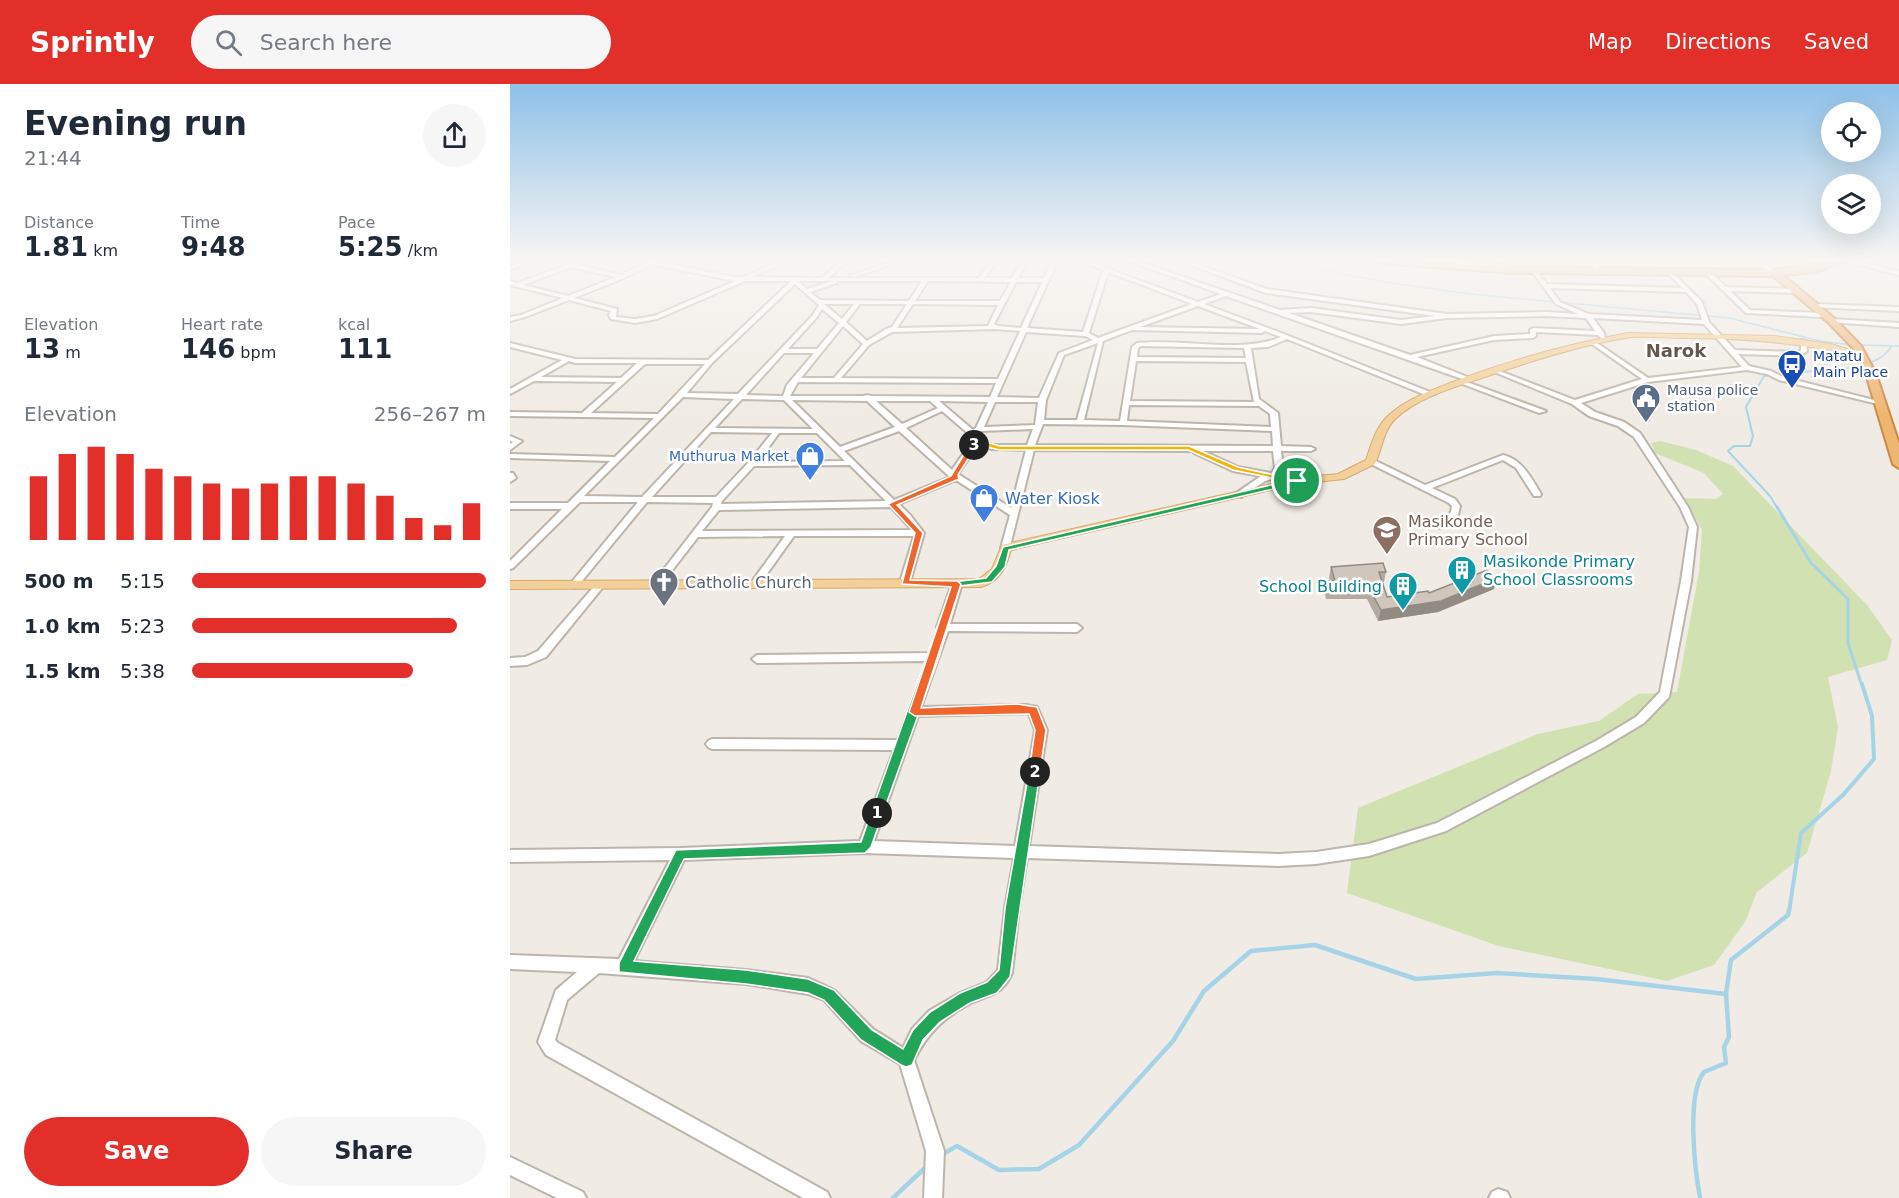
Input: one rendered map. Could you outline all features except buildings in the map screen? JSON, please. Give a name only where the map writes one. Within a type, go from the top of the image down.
[{"type":"highway","points":[[1820,312],[1833,321],[1860,354],[1898,460]]},
{"type":"main road","points":[[510,585],[905,582],[957,584],[989,580],[1001,567],[1006,548],[1297,481],[1340,477],[1371,462],[1383,428],[1392,416],[1431,394],[1495,371],[1600,339],[1628,335],[1717,336],[1803,341],[1860,354]]},
{"type":"street","points":[[510,319],[533,312]]},
{"type":"street","points":[[614,312],[612,315],[617,320],[648,320],[667,312]]},
{"type":"street","points":[[510,506],[571,506],[681,395],[710,362],[762,312]]},
{"type":"street","points":[[574,585],[646,498],[782,351],[813,312]]},
{"type":"street","points":[[829,312],[867,344]]},
{"type":"street","points":[[786,398],[796,380],[818,351],[851,312]]},
{"type":"street","points":[[836,380],[867,344],[894,328],[906,312]]},
{"type":"street","points":[[993,328],[990,325],[997,312]]},
{"type":"street","points":[[510,566],[578,499],[646,498],[717,504],[892,504],[955,476],[1033,312]]},
{"type":"street","points":[[1086,334],[1093,312]]},
{"type":"street","points":[[1006,548],[1013,513],[1038,425],[1042,400],[1061,354],[1097,339],[1178,312]]},
{"type":"street","points":[[1218,312],[1431,394]]},
{"type":"street","points":[[1279,312],[1410,357],[1542,411]]},
{"type":"street","points":[[1326,312],[1401,322],[1447,316],[1547,314],[1704,317]]},
{"type":"street","points":[[1431,312],[1447,316]]},
{"type":"street","points":[[1579,312],[1588,316],[1600,339],[1647,380]]},
{"type":"street","points":[[1701,312],[1717,336],[1735,352],[1747,368]]},
{"type":"street","points":[[1748,312],[1823,315]]},
{"type":"street","points":[[1748,312],[1755,320]]},
{"type":"street","points":[[1833,321],[1899,326]]},
{"type":"street","points":[[888,330],[993,328],[1086,334],[1097,339],[1102,344],[1080,422]]},
{"type":"street","points":[[1125,330],[1271,331]]},
{"type":"street","points":[[1410,357],[1494,338],[1533,336],[1533,330],[1600,339]]},
{"type":"street","points":[[1123,423],[1136,345],[1141,343],[1268,345],[1287,337]]},
{"type":"street","points":[[1735,352],[1800,354],[1804,351],[1803,341]]},
{"type":"street","points":[[510,345],[568,359],[643,363],[710,362]]},
{"type":"street","points":[[1247,346],[1258,404]]},
{"type":"street","points":[[782,351],[818,351]]},
{"type":"street","points":[[510,392],[568,359]]},
{"type":"street","points":[[1134,359],[1249,360]]},
{"type":"street","points":[[584,415],[643,363]]},
{"type":"street","points":[[1575,402],[1647,380],[1747,368],[1878,402]]},
{"type":"street","points":[[510,856],[680,854],[865,847],[1278,860],[1316,858],[1369,850],[1441,827],[1600,744],[1640,720],[1665,693],[1693,527],[1684,507],[1637,435],[1621,424],[1592,414],[1575,402],[1495,371]]},
{"type":"street","points":[[534,379],[621,380]]},
{"type":"street","points":[[905,379],[991,447],[1277,451],[1311,449]]},
{"type":"street","points":[[796,380],[1001,381]]},
{"type":"street","points":[[681,395],[1042,400]]},
{"type":"street","points":[[867,397],[955,476],[1013,513]]},
{"type":"street","points":[[786,398],[817,431],[853,463],[919,533]]},
{"type":"street","points":[[1126,403],[1258,404],[1274,413],[1279,471],[1241,494]]},
{"type":"street","points":[[839,450],[902,427],[941,409]]},
{"type":"street","points":[[510,414],[660,416]]},
{"type":"street","points":[[976,435],[1038,425],[1080,422],[1275,429]]},
{"type":"street","points":[[709,430],[817,431]]},
{"type":"street","points":[[657,584],[717,504],[777,431]]},
{"type":"street","points":[[510,438],[518,441],[510,448]]},
{"type":"street","points":[[1189,448],[1236,469],[1297,481]]},
{"type":"street","points":[[510,456],[617,459]]},
{"type":"street","points":[[1424,488],[1503,457],[1514,461],[1537,494]]},
{"type":"street","points":[[1371,462],[1452,501],[1456,506],[1455,513],[1440,525]]},
{"type":"street","points":[[752,464],[853,463]]},
{"type":"street","points":[[510,475],[512,478],[510,480]]},
{"type":"street","points":[[756,583],[792,533]]},
{"type":"street","points":[[694,534],[919,533]]},
{"type":"street","points":[[905,582],[919,533]]},
{"type":"street","points":[[865,847],[915,712],[957,584]]},
{"type":"street","points":[[510,662],[527,661],[542,654],[600,585]]},
{"type":"street","points":[[942,627],[1077,628]]},
{"type":"street","points":[[757,659],[934,657]]},
{"type":"street","points":[[906,1059],[918,1035],[935,1017],[965,998],[992,988],[1003,977],[1020,853],[1040,740],[1039,722],[1033,710],[1017,708],[915,712]]},
{"type":"street","points":[[712,744],[902,745]]},
{"type":"street","points":[[623,967],[680,854]]},
{"type":"street","points":[[510,962],[623,967],[746,977],[808,986],[829,995],[867,1035],[906,1059],[935,1152],[933,1198]]},
{"type":"street","points":[[596,967],[561,995],[546,1042],[552,1049],[821,1198]]},
{"type":"street","points":[[510,1166],[568,1196]]},
{"type":"green space","points":[[1660,441],[1696,450],[1733,466],[1867,605],[1892,640],[1887,660],[1828,677],[1838,727],[1831,771],[1807,853],[1757,892],[1745,922],[1714,965],[1667,981],[1499,946],[1347,893],[1358,808],[1538,734],[1599,721],[1638,694],[1677,692],[1699,572],[1702,530],[1685,498],[1716,499],[1723,494],[1704,473],[1655,453],[1651,443]]},
{"type":"waterway","points":[[1664,312],[1729,318],[1820,341],[1852,345]]},
{"type":"waterway","points":[[1858,345],[1899,346]]},
{"type":"waterway","points":[[1836,370],[1874,361],[1892,346]]},
{"type":"waterway","points":[[1778,509],[1770,496],[1728,451],[1734,446],[1750,446],[1753,436],[1746,407],[1764,376],[1845,368]]},
{"type":"waterway","points":[[1777,507],[1811,563],[1848,599],[1848,643],[1862,686]]},
{"type":"waterway","points":[[1789,912],[1801,833],[1843,795],[1874,759],[1872,716],[1862,684]]},
{"type":"waterway","points":[[1726,994],[1731,960],[1788,915],[1789,910]]},
{"type":"waterway","points":[[941,1155],[957,1146],[999,1170],[1039,1169],[1079,1145],[1173,1041],[1204,991],[1251,951],[1315,945],[1416,979],[1497,973],[1596,979],[1726,994]]},
{"type":"waterway","points":[[1700,1198],[1693,1133],[1695,1097],[1698,1083],[1704,1072],[1726,1063],[1724,1047],[1729,1037],[1726,994]]},
{"type":"waterway","points":[[893,1198],[926,1167]]},
{"type":"place","name":"Matatu Main Place","points":[[1792,390]]},
{"type":"place","name":"Mausa police station","points":[[1646,424]]},
{"type":"place","name":"Muthurua Market","points":[[810,482]]},
{"type":"place","name":"Water Kiosk","points":[[984,524]]},
{"type":"place","name":"Masikonde Primary School","points":[[1387,556]]},
{"type":"place","name":"Masikonde Primary School Classrooms","points":[[1462,596]]},
{"type":"place","name":"Catholic Church","points":[[664,608]]},
{"type":"place","name":"School Building","points":[[1403,612]]},
{"type":"district","name":"Narok","points":[[1676,350]]},
{"type":"route","points":[[1297,481],[1006,548],[1001,567],[989,580],[975,584],[957,584],[934,657],[915,712],[865,847],[680,854],[623,967],[746,977],[808,986],[829,995],[867,1035],[906,1059],[912,1052],[918,1035],[935,1017],[965,998],[992,988],[1005,973],[1020,853],[1041,730],[1033,710],[1017,708],[915,712],[957,584],[905,582],[919,541],[919,533],[892,504],[956,477],[953,475],[976,441],[999,448],[1189,448],[1236,469],[1297,481]]}]
